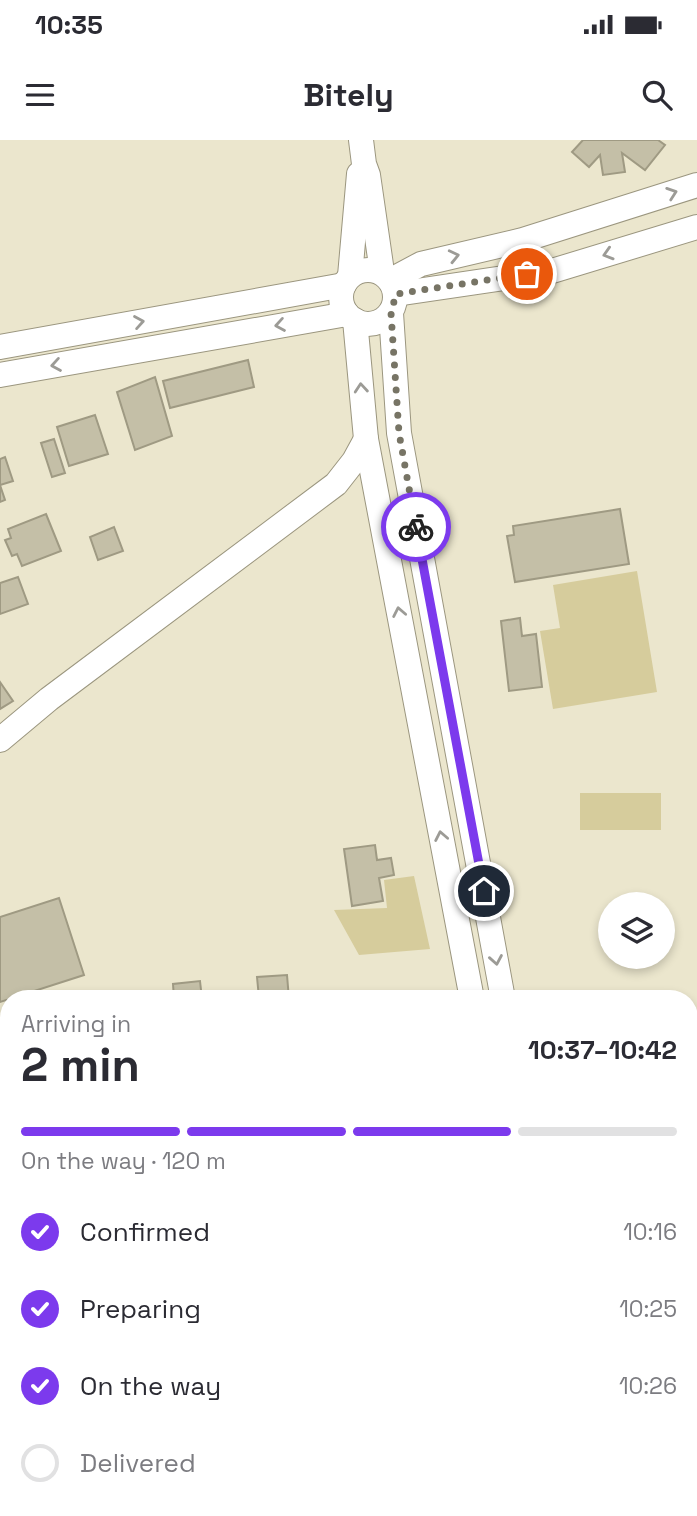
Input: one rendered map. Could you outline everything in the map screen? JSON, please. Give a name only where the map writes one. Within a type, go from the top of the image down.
[{"type":"street","points":[[363,152],[358,175],[347,280],[341,300],[351,317],[366,439],[470,990]]},
{"type":"street","points":[[363,152],[390,290],[399,433],[501,990]]},
{"type":"street","points":[[0,375],[351,317],[361,323],[374,323],[390,290],[421,264],[523,240],[697,185]]},
{"type":"street","points":[[0,348],[347,280],[366,269],[390,290],[552,271],[697,227]]},
{"type":"street","points":[[0,740],[49,699],[336,484],[354,461],[366,439]]},
{"type":"shaded area","points":[[637,571],[657,692],[553,709],[540,631],[560,628],[553,585]]},
{"type":"shaded area","points":[[580,793],[661,793],[661,830],[580,830]]},
{"type":"shaded area","points":[[414,876],[430,949],[359,955],[334,910],[387,908],[384,880]]},
{"type":"building","points":[[583,140],[658,140],[665,145],[645,170],[622,153],[625,172],[603,175],[600,155],[589,167],[572,152]]},
{"type":"building","points":[[248,360],[254,387],[170,408],[163,381]]},
{"type":"building","points":[[155,377],[172,436],[135,450],[117,392]]},
{"type":"building","points":[[95,415],[108,454],[69,466],[57,427]]},
{"type":"building","points":[[54,439],[65,473],[52,477],[41,443]]},
{"type":"building","points":[[5,457],[13,481],[0,485],[0,459]]},
{"type":"building","points":[[0,485],[5,500],[0,502]]},
{"type":"building","points":[[620,509],[629,564],[515,582],[507,536],[514,535],[513,526]]},
{"type":"building","points":[[46,514],[61,551],[22,566],[17,554],[12,556],[5,540],[11,538],[8,529]]},
{"type":"building","points":[[114,527],[123,551],[98,560],[90,537]]},
{"type":"building","points":[[18,577],[28,604],[0,614],[0,583]]},
{"type":"building","points":[[520,618],[522,636],[536,634],[542,687],[509,691],[501,621]]},
{"type":"building","points":[[0,682],[13,701],[0,709]]},
{"type":"building","points":[[375,845],[377,860],[391,858],[394,875],[379,878],[383,901],[352,906],[344,849]]},
{"type":"building","points":[[59,898],[84,975],[37,990],[0,990],[0,917]]},
{"type":"building","points":[[287,975],[288,990],[258,990],[257,977]]},
{"type":"building","points":[[200,981],[201,990],[173,990],[173,984]]},
{"type":"way so far","points":[[416,527],[399,433],[391,313],[396,294],[527,274]]},
{"type":"route","points":[[416,527],[484,891]]}]
